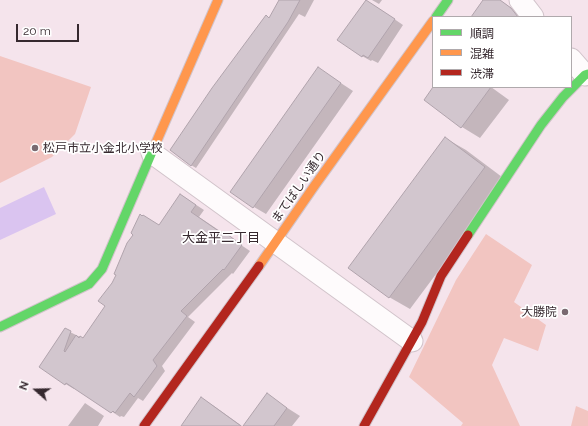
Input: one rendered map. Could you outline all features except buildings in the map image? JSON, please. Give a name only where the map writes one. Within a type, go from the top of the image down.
[{"type":"street","points":[[0,327],[90,284],[102,269],[218,0]]},
{"type":"street","points":[[437,16],[448,0]]},
{"type":"street","points":[[520,0],[532,16]]},
{"type":"street","name":"まてばしい通り","points":[[144,426],[432,22]]},
{"type":"street","points":[[364,426],[422,322],[442,276],[450,262],[541,125],[563,97],[586,74],[572,60]]},
{"type":"street","points":[[152,153],[412,341]]},
{"type":"shaded area","points":[[0,56],[91,87],[75,134],[52,157],[0,183]]},
{"type":"shaded area","points":[[44,187],[56,214],[0,240],[0,208]]},
{"type":"shaded area","points":[[486,234],[532,265],[514,302],[546,325],[538,351],[504,338],[492,365],[520,426],[461,426],[463,423],[409,377],[456,280]]},
{"type":"shaded area","points":[[576,406],[588,411],[588,426],[571,426]]},
{"type":"traffic: fast","points":[[437,16],[448,0]]},
{"type":"traffic: fast","points":[[468,235],[541,125],[563,97],[585,75],[588,74]]},
{"type":"traffic: fast","points":[[0,327],[89,284],[102,269],[155,145]]},
{"type":"traffic: slow","points":[[155,145],[218,0]]},
{"type":"traffic: slow","points":[[259,266],[315,185],[432,22]]},
{"type":"traffic: jam","points":[[364,426],[422,322],[441,276],[468,235]]},
{"type":"traffic: jam","points":[[144,426],[259,266]]},
{"type":"place","name":"松戸市立小金北小学校","points":[[35,148]]},
{"type":"place","name":"大勝院","points":[[565,312]]},
{"type":"district","name":"大金平二丁目","points":[[221,238]]}]
